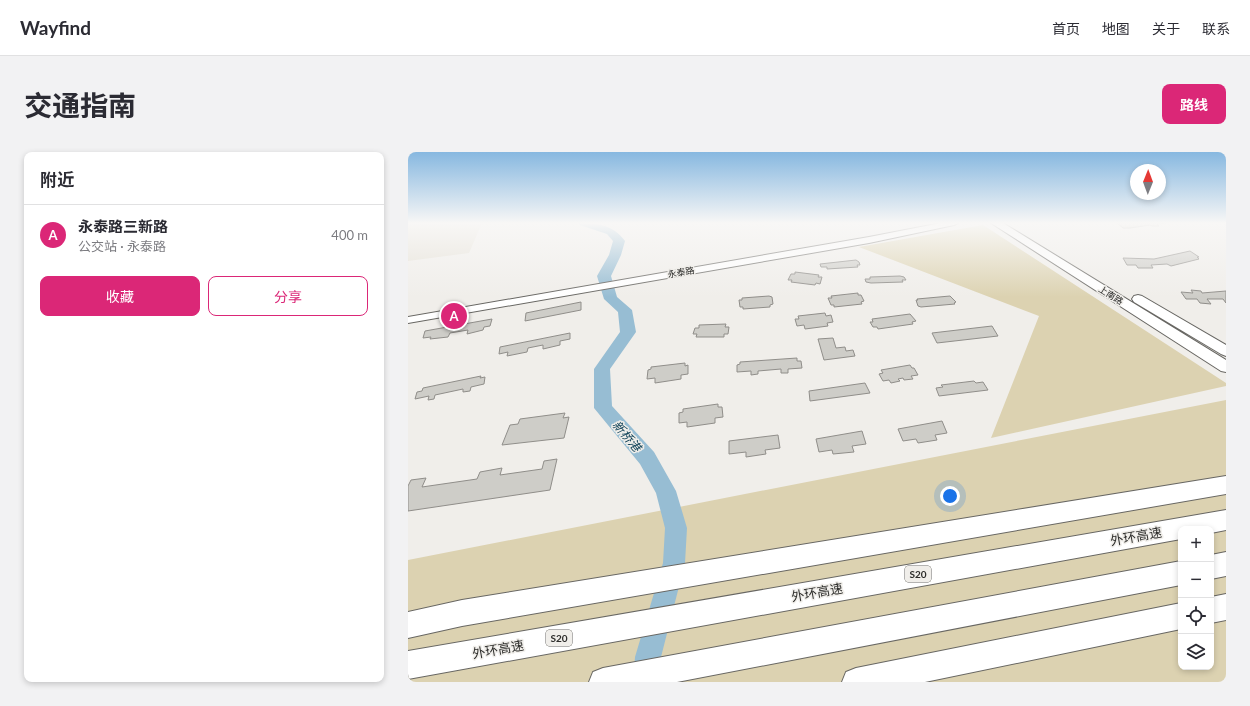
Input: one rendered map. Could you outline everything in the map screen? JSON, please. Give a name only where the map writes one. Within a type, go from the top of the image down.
[{"type":"highway","points":[[408,624],[462,613],[1226,485]]},
{"type":"highway","name":"外环高速","points":[[408,664],[1226,520]]},
{"type":"highway","points":[[1214,566],[1226,564]]},
{"type":"highway","points":[[603,682],[1178,573]]},
{"type":"highway","points":[[1214,609],[1226,607]]},
{"type":"highway","points":[[856,682],[1178,617]]},
{"type":"main road","name":"上南路","points":[[1036,248],[1226,367]]},
{"type":"main road","name":"上南路","points":[[1055,248],[1126,292],[1226,351]]},
{"type":"street","name":"永泰路","points":[[408,320],[580,289],[827,248]]},
{"type":"shaded area","points":[[408,248],[471,248],[469,253],[408,261]]},
{"type":"shaded area","points":[[861,248],[1018,248],[1226,383],[1226,386],[991,438],[1039,316]]},
{"type":"shaded area","points":[[1226,400],[1226,682],[408,682],[408,560]]},
{"type":"building","points":[[1190,251],[1199,257],[1197,257],[1199,259],[1171,266],[1167,264],[1151,265],[1153,268],[1138,268],[1136,265],[1127,265],[1123,258],[1154,259]]},
{"type":"building","points":[[856,260],[860,265],[857,265],[858,267],[827,269],[827,267],[821,267],[820,264]]},
{"type":"building","points":[[795,272],[819,275],[818,277],[822,277],[820,284],[816,283],[815,285],[791,282],[792,280],[788,280],[791,274],[795,274]]},
{"type":"building","points":[[870,277],[904,277],[906,280],[902,280],[903,282],[871,283],[866,282],[865,279],[870,279]]},
{"type":"building","points":[[1191,290],[1201,291],[1202,293],[1226,291],[1226,303],[1223,299],[1207,299],[1211,304],[1200,303],[1197,299],[1186,299],[1181,292],[1193,293]]},
{"type":"building","points":[[858,293],[864,301],[861,302],[862,304],[834,307],[834,305],[831,305],[828,298],[832,298],[831,296]]},
{"type":"building","points":[[950,296],[956,302],[954,303],[955,304],[921,307],[918,306],[916,300],[918,300],[917,299]]},
{"type":"building","points":[[772,297],[773,304],[770,305],[770,307],[743,309],[743,307],[740,307],[739,300],[742,300],[742,298]]},
{"type":"building","points":[[581,302],[581,310],[525,321],[526,313]]},
{"type":"building","points":[[825,313],[826,316],[831,315],[833,322],[827,323],[828,326],[805,329],[804,325],[797,326],[795,319],[799,319],[798,316]]},
{"type":"building","points":[[910,314],[916,321],[912,322],[913,324],[878,329],[877,327],[873,327],[870,322],[873,322],[872,319]]},
{"type":"building","points":[[492,319],[490,326],[484,327],[483,330],[467,334],[468,330],[450,333],[448,337],[430,339],[431,337],[423,338],[425,331]]},
{"type":"building","points":[[726,324],[725,327],[729,327],[728,334],[724,334],[724,337],[696,337],[697,334],[693,334],[695,328],[699,328],[699,325]]},
{"type":"building","points":[[992,326],[998,336],[937,343],[932,333]]},
{"type":"building","points":[[570,333],[570,339],[560,341],[560,345],[543,349],[543,345],[528,348],[527,352],[507,356],[508,352],[499,354],[500,347]]},
{"type":"building","points":[[833,338],[836,348],[845,347],[846,351],[853,350],[855,356],[824,360],[818,339]]},
{"type":"building","points":[[797,358],[797,361],[801,361],[802,368],[788,369],[788,373],[781,373],[781,369],[758,371],[758,374],[751,375],[751,371],[737,372],[737,365],[740,364],[740,362]]},
{"type":"building","points":[[685,363],[685,366],[688,365],[688,374],[681,375],[681,379],[655,383],[655,378],[647,379],[648,370],[651,369],[651,367]]},
{"type":"building","points":[[910,365],[914,368],[918,375],[911,376],[913,379],[904,380],[903,378],[898,379],[900,381],[891,383],[889,380],[883,381],[879,374],[883,373],[881,370]]},
{"type":"building","points":[[481,376],[480,378],[485,377],[484,384],[471,387],[470,391],[463,392],[463,389],[435,395],[434,399],[428,400],[429,396],[415,399],[417,392],[422,391],[423,388]]},
{"type":"building","points":[[974,381],[976,383],[983,382],[988,390],[939,396],[936,388],[943,387],[941,385]]},
{"type":"building","points":[[865,383],[870,393],[810,401],[809,391]]},
{"type":"building","points":[[718,404],[718,407],[722,407],[723,417],[715,418],[715,423],[687,427],[687,422],[679,423],[679,413],[683,412],[683,409]]},
{"type":"building","points":[[565,413],[563,418],[569,417],[564,438],[502,445],[510,425],[518,424],[520,419]]},
{"type":"building","points":[[942,421],[947,433],[935,435],[937,440],[918,443],[916,439],[903,441],[898,429]]},
{"type":"building","points":[[862,431],[866,444],[852,446],[854,452],[833,454],[832,450],[819,452],[816,439]]},
{"type":"building","points":[[778,435],[780,448],[765,450],[766,454],[746,457],[746,452],[729,454],[729,441]]},
{"type":"building","points":[[557,459],[550,490],[408,511],[408,486],[411,480],[426,478],[422,487],[477,479],[480,472],[502,468],[500,475],[542,469],[544,461]]},
{"type":"waterway","name":"新桥港","points":[[617,248],[604,276],[611,299],[625,310],[628,332],[602,369],[603,408],[647,458],[666,491],[676,528],[674,563],[648,657],[646,682]]},
{"type":"place","name":"永泰路三新路","points":[[454,316]]}]
